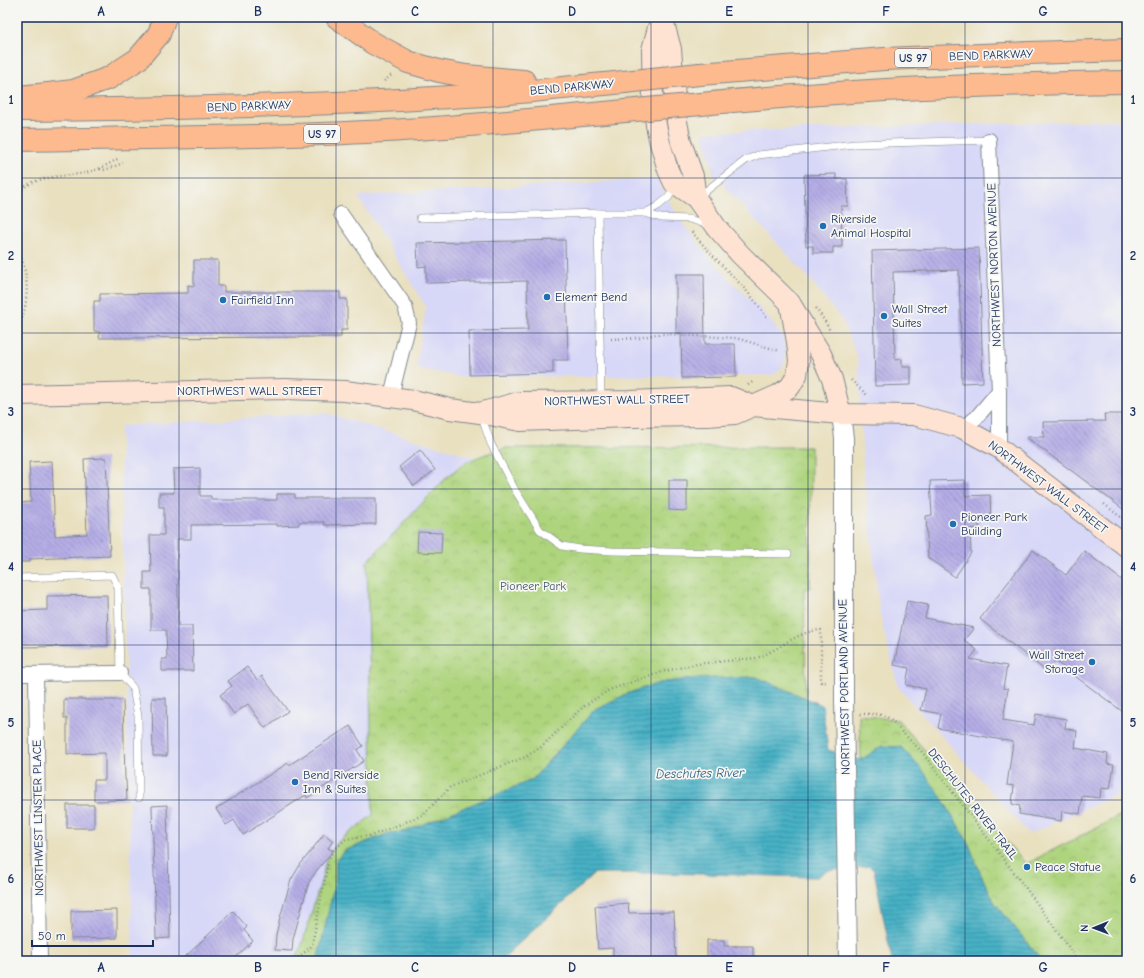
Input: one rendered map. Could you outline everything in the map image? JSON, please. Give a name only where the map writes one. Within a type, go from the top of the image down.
[{"type":"highway","points":[[17,97],[73,91],[109,78],[138,59],[159,34],[165,17]]},
{"type":"highway","points":[[337,17],[373,43],[408,62],[439,71],[466,76],[577,86]]},
{"type":"highway","name":"BEND PARKWAY","points":[[17,110],[168,109],[360,102],[468,96],[700,74],[884,60],[1127,50]]},
{"type":"highway","name":"US 97","points":[[17,140],[220,137],[336,133],[468,125],[833,93],[952,86],[1127,82]]},
{"type":"main road","points":[[661,17],[671,49],[677,122],[681,142],[694,176],[696,198]]},
{"type":"main road","points":[[661,17],[652,50],[653,100],[656,125],[668,170],[674,183],[696,198],[717,228],[740,254],[790,303],[821,354],[832,379],[841,414]]},
{"type":"main road","points":[[753,406],[778,395],[790,387],[797,375],[799,362],[798,349],[790,303]]},
{"type":"main road","name":"NORTHWEST WALL STREET","points":[[17,395],[286,389],[345,390],[413,400],[450,409],[520,421],[707,416],[735,414],[753,406]]},
{"type":"main road","name":"NORTHWEST WALL STREET","points":[[480,413],[519,402],[732,397],[753,406],[841,414],[914,415],[962,428],[999,448],[1127,547]]},
{"type":"main road","points":[[541,420],[562,412],[595,410],[601,401]]},
{"type":"street","name":"NORTHWEST NORTON AVENUE","points":[[989,140],[999,391],[999,448]]},
{"type":"street","points":[[341,214],[405,306],[409,323],[390,396]]},
{"type":"street","points":[[962,428],[976,418],[999,391]]},
{"type":"street","name":"NORTHWEST PORTLAND AVENUE","points":[[841,414],[844,438],[844,728],[848,961]]},
{"type":"street","points":[[17,674],[120,673]]},
{"type":"street","name":"NORTHWEST LINSTER PLACE","points":[[36,674],[40,961]]},
{"type":"lane","points":[[696,198],[746,160],[758,155],[855,144],[989,140]]},
{"type":"lane","points":[[645,213],[658,206],[669,197],[674,183]]},
{"type":"lane","points":[[598,213],[601,401]]},
{"type":"lane","points":[[420,218],[645,213],[661,218],[689,219],[717,228]]},
{"type":"lane","points":[[480,413],[491,444],[515,490],[540,530],[562,546],[612,551],[788,554]]},
{"type":"lane","points":[[17,578],[112,575],[118,587],[120,673],[133,688],[138,716],[139,798]]},
{"type":"path","points":[[17,195],[27,184],[38,180],[86,173],[99,169],[105,170],[123,163]]},
{"type":"path","points":[[17,247],[26,277],[27,293],[20,324],[17,327]]},
{"type":"path","points":[[814,305],[826,323],[832,338]]},
{"type":"path","points":[[600,340],[639,338],[656,334],[736,338],[783,352]]},
{"type":"path","points":[[849,374],[852,381],[872,398]]},
{"type":"path","points":[[296,961],[299,956],[308,951],[312,945],[329,858],[334,850],[346,839],[373,835],[423,815],[450,787],[525,757],[541,747],[583,707],[609,690],[665,671],[697,664],[756,658],[765,655],[804,633],[814,630],[821,630],[821,682],[829,682]]},
{"type":"path","name":"DESCHUTES RIVER TRAIL","points":[[844,728],[858,722],[858,714],[877,714],[892,720],[922,752],[1059,933],[1078,961]]},
{"type":"shaded area","points":[[1127,120],[1127,790],[1029,834],[898,687],[880,614],[864,475],[858,358],[842,320],[809,278],[714,175],[703,132]]},
{"type":"shaded area","points":[[657,179],[684,225],[707,255],[734,284],[761,309],[783,337],[785,361],[780,370],[772,375],[460,377],[416,368],[426,307],[358,196]]},
{"type":"shaded area","points":[[325,413],[477,458],[466,462],[367,562],[373,815],[339,841],[326,859],[323,875],[300,951],[293,961],[133,961],[120,426]]},
{"type":"green space","name":"Pioneer Park","points":[[811,447],[810,588],[804,589],[806,698],[756,677],[690,679],[659,683],[629,693],[595,709],[532,780],[404,832],[389,833],[344,851],[336,861],[336,878],[318,958],[316,961],[293,961],[300,951],[323,875],[326,859],[339,841],[373,815],[367,562],[447,477],[466,462],[506,448]]},
{"type":"green space","points":[[859,715],[898,720],[1026,864],[1127,812],[1127,961],[1042,961],[995,903],[981,875],[968,842],[943,800],[882,746],[861,760]]},
{"type":"water","name":"Deschutes River","points":[[756,677],[822,705],[828,750],[861,760],[882,746],[901,747],[924,772],[943,800],[968,842],[981,875],[995,903],[1042,961],[892,961],[874,870],[869,866],[826,871],[817,877],[663,873],[595,873],[500,961],[316,961],[318,958],[336,878],[336,861],[344,851],[389,833],[404,832],[532,780],[595,709],[629,693],[659,683],[690,679]]},
{"type":"building","name":"Riverside Animal Hospital","points":[[836,174],[836,179],[847,179],[848,206],[841,206],[842,247],[833,247],[833,253],[813,253],[813,246],[806,246],[804,175]]},
{"type":"building","name":"Element Bend","points":[[565,240],[568,360],[553,360],[553,373],[470,375],[469,331],[528,330],[527,281],[426,283],[426,266],[418,267],[417,243]]},
{"type":"building","name":"Wall Street Suites","points":[[979,248],[983,382],[962,383],[959,270],[893,272],[895,360],[902,359],[902,367],[911,367],[911,385],[875,386],[872,251]]},
{"type":"building","name":"Fairfield Inn","points":[[194,260],[218,260],[218,286],[224,286],[224,292],[340,292],[340,299],[347,299],[347,330],[341,330],[341,337],[99,338],[100,332],[94,331],[94,301],[100,301],[100,294],[188,293],[188,285],[194,286]]},
{"type":"building","points":[[676,274],[704,274],[705,344],[735,344],[736,377],[682,378],[681,333],[676,333]]},
{"type":"building","points":[[1104,414],[1122,414],[1123,419],[1127,419],[1127,512],[1026,437],[1044,437],[1043,422],[1105,421]]},
{"type":"building","points":[[420,450],[435,470],[414,486],[399,467]]},
{"type":"building","points":[[106,458],[110,556],[30,559],[30,562],[17,562],[17,503],[31,502],[29,462],[52,461],[55,536],[87,534],[84,459]]},
{"type":"building","points":[[200,468],[200,496],[211,496],[211,500],[277,500],[277,494],[295,494],[295,498],[376,498],[376,524],[324,525],[324,522],[299,522],[299,525],[277,526],[277,524],[191,525],[191,539],[177,539],[177,571],[178,626],[192,626],[193,671],[162,671],[162,659],[167,659],[166,630],[151,630],[151,589],[144,589],[144,572],[151,572],[150,535],[164,535],[164,507],[159,507],[159,493],[174,493],[173,469]]},
{"type":"building","points":[[669,480],[687,480],[687,511],[669,510]]},
{"type":"building","name":"Pioneer Park Building","points":[[965,480],[965,496],[990,495],[991,518],[979,519],[979,528],[970,529],[971,553],[955,577],[928,558],[926,516],[932,515],[930,481]]},
{"type":"building","points":[[418,532],[442,533],[441,553],[417,552]]},
{"type":"building","name":"Wall Street Storage","points":[[1033,550],[1066,575],[1084,551],[1127,584],[1127,715],[1055,661],[1047,672],[980,619]]},
{"type":"building","points":[[107,595],[108,646],[17,647],[17,611],[47,610],[47,596]]},
{"type":"building","points":[[907,601],[928,605],[925,618],[974,628],[964,640],[977,650],[970,659],[1007,666],[1003,688],[1008,689],[1003,720],[1034,725],[1036,714],[1066,719],[1065,728],[1077,731],[1075,748],[1108,754],[1107,764],[1114,765],[1110,789],[1101,788],[1100,798],[1082,796],[1080,814],[1062,811],[1061,821],[1019,814],[1020,806],[1012,804],[1014,786],[1007,785],[1013,742],[938,728],[941,714],[921,710],[926,689],[906,685],[909,668],[894,665]]},
{"type":"building","points":[[247,667],[257,680],[262,676],[288,711],[265,728],[248,704],[234,714],[220,695],[232,686],[228,681]]},
{"type":"building","points":[[152,698],[166,698],[167,756],[153,756]]},
{"type":"building","points":[[64,699],[123,700],[127,800],[94,801],[94,780],[105,780],[105,753],[67,754],[67,718],[64,718]]},
{"type":"building","name":"Bend Riverside Inn & Suites","points":[[350,726],[363,746],[357,750],[364,761],[307,798],[306,795],[243,835],[234,820],[226,825],[216,809]]},
{"type":"building","points":[[67,805],[94,805],[94,828],[67,828]]},
{"type":"building","points":[[167,805],[170,938],[156,939],[152,806]]},
{"type":"building","points":[[324,834],[333,841],[328,848],[333,851],[309,882],[293,939],[292,951],[275,950],[279,921],[291,880],[300,865]]},
{"type":"building","points":[[628,903],[629,913],[674,912],[676,961],[613,961],[613,948],[598,949],[595,906]]},
{"type":"building","points":[[117,910],[117,938],[71,939],[71,911]]},
{"type":"building","points":[[233,911],[247,927],[244,930],[253,941],[232,961],[181,961]]},
{"type":"building","points":[[707,940],[724,940],[724,946],[753,946],[753,961],[707,961]]},
{"type":"place","name":"Riverside Animal Hospital","points":[[823,226]]},
{"type":"place","name":"Element Bend","points":[[547,297]]},
{"type":"place","name":"Fairfield Inn","points":[[223,300]]},
{"type":"place","name":"Wall Street Suites","points":[[884,316]]},
{"type":"place","name":"Pioneer Park Building","points":[[953,524]]},
{"type":"place","name":"Wall Street Storage","points":[[1092,662]]},
{"type":"place","name":"Bend Riverside Inn & Suites","points":[[295,782]]},
{"type":"place","name":"Peace Statue","points":[[1027,867]]}]
